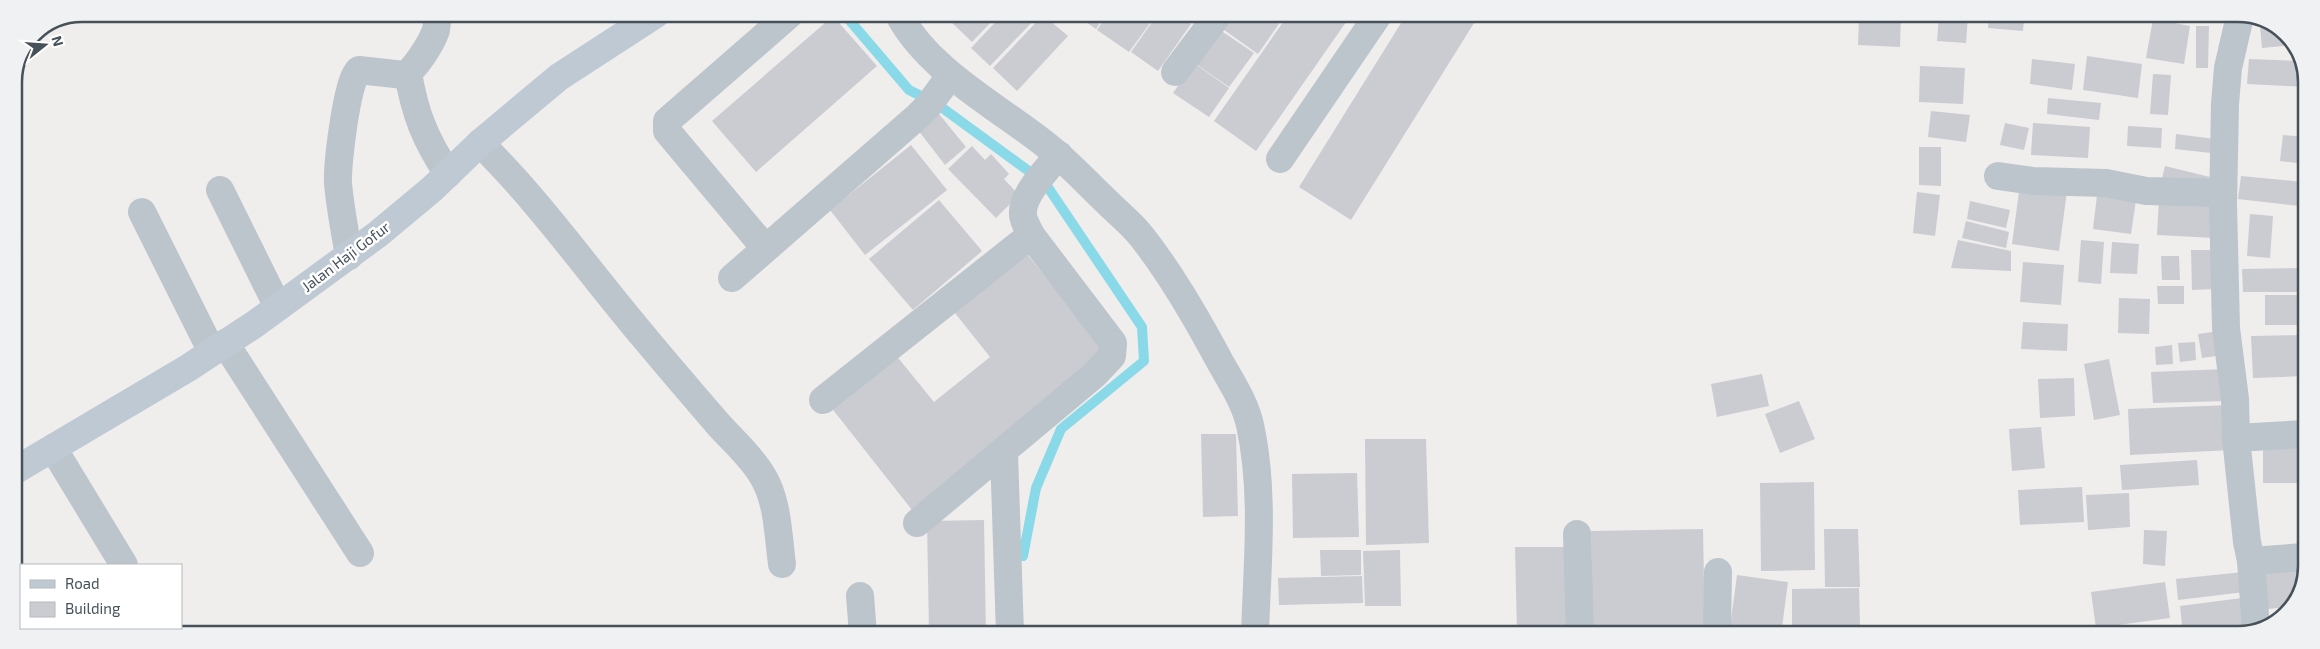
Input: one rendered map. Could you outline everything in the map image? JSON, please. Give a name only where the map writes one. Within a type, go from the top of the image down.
[{"type":"street","points":[[349,256],[338,181],[348,97],[356,72],[359,70],[404,75],[408,73],[422,56],[436,30],[436,22]]},
{"type":"street","name":"Jalan Haji Gofur","points":[[23,466],[219,348],[278,307],[349,256],[426,195],[480,143],[559,77],[644,22]]},
{"type":"street","points":[[766,248],[667,131],[666,125],[667,121],[781,22]]},
{"type":"street","points":[[903,22],[940,90],[987,100],[1046,171],[1141,236],[1175,282],[1237,393],[1250,422],[1260,494],[1255,626]]},
{"type":"street","points":[[1175,72],[1209,22]]},
{"type":"street","points":[[1280,159],[1373,22]]},
{"type":"street","points":[[2239,22],[2228,68],[2225,104],[2223,193],[2226,328],[2235,399],[2236,438],[2247,542],[2251,561],[2256,623]]},
{"type":"street","points":[[408,73],[413,105],[429,145],[448,174]]},
{"type":"street","points":[[732,278],[940,90]]},
{"type":"street","points":[[480,143],[504,166],[549,218],[608,296],[719,426],[748,455],[763,476],[771,495],[782,564]]},
{"type":"street","points":[[917,523],[1004,453],[1094,375],[1112,356],[1113,344],[1031,235],[1022,214],[1025,201],[1046,171]]},
{"type":"street","points":[[1998,176],[2033,182],[2106,183],[2146,191],[2223,193]]},
{"type":"street","points":[[220,190],[278,307]]},
{"type":"street","points":[[142,212],[219,348],[360,553]]},
{"type":"street","points":[[823,400],[1031,235]]},
{"type":"street","points":[[2236,438],[2298,434]]},
{"type":"street","points":[[53,448],[123,564]]},
{"type":"street","points":[[1004,453],[1010,626]]},
{"type":"street","points":[[1577,534],[1580,626]]},
{"type":"street","points":[[2251,561],[2298,557]]},
{"type":"street","points":[[1717,626],[1718,572]]},
{"type":"street","points":[[860,596],[862,626]]},
{"type":"building","points":[[826,22],[838,22],[877,66],[756,172],[712,121]]},
{"type":"building","points":[[951,22],[991,22],[972,42]]},
{"type":"building","points":[[995,22],[1032,22],[990,66],[971,48]]},
{"type":"building","points":[[1036,22],[1051,22],[1068,36],[1017,91],[993,68]]},
{"type":"building","points":[[1086,22],[1100,22],[1096,29]]},
{"type":"building","points":[[1102,22],[1151,22],[1129,52],[1097,30]]},
{"type":"building","points":[[1152,22],[1188,22],[1191,24],[1158,71],[1131,52]]},
{"type":"building","points":[[1223,22],[1280,22],[1258,54],[1220,27]]},
{"type":"building","points":[[1283,22],[1346,22],[1256,151],[1214,121]]},
{"type":"building","points":[[1402,22],[1475,22],[1351,220],[1299,187]]},
{"type":"building","points":[[1859,22],[1901,22],[1900,47],[1858,45]]},
{"type":"building","points":[[1939,22],[1968,22],[1966,43],[1937,41]]},
{"type":"building","points":[[1988,22],[2024,22],[2023,31],[1988,28]]},
{"type":"building","points":[[2152,22],[2169,22],[2190,26],[2184,64],[2146,58]]},
{"type":"building","points":[[2196,26],[2209,26],[2208,68],[2196,68]]},
{"type":"building","points":[[2260,27],[2277,37],[2285,46],[2262,48]]},
{"type":"building","points":[[1220,30],[1254,53],[1229,87],[1196,64]]},
{"type":"building","points":[[2087,56],[2142,64],[2138,98],[2083,90]]},
{"type":"building","points":[[2032,59],[2075,64],[2072,90],[2030,84]]},
{"type":"building","points":[[2249,59],[2293,61],[2297,87],[2247,84]]},
{"type":"building","points":[[1194,63],[1229,88],[1209,117],[1173,93]]},
{"type":"building","points":[[1920,66],[1965,68],[1963,104],[1919,102]]},
{"type":"building","points":[[2153,74],[2171,75],[2168,115],[2150,114]]},
{"type":"building","points":[[2048,98],[2101,103],[2099,120],[2047,114]]},
{"type":"building","points":[[1931,111],[1970,115],[1966,142],[1928,137]]},
{"type":"building","points":[[939,114],[966,147],[945,165],[918,130]]},
{"type":"building","points":[[2005,123],[2029,128],[2024,150],[2000,145]]},
{"type":"building","points":[[2033,123],[2090,127],[2088,158],[2031,155]]},
{"type":"building","points":[[2128,126],[2162,128],[2161,148],[2127,146]]},
{"type":"building","points":[[2176,134],[2222,140],[2220,154],[2175,149]]},
{"type":"building","points":[[2283,135],[2297,136],[2297,163],[2280,161]]},
{"type":"building","points":[[911,145],[947,190],[865,255],[830,210]]},
{"type":"building","points":[[972,146],[985,160],[991,154],[1009,174],[1004,179],[1019,195],[996,218],[948,169]]},
{"type":"building","points":[[1919,147],[1941,147],[1941,186],[1919,185]]},
{"type":"building","points":[[2165,166],[2210,177],[2207,189],[2162,178]]},
{"type":"building","points":[[2241,176],[2297,181],[2297,206],[2238,199]]},
{"type":"building","points":[[2020,184],[2067,191],[2059,251],[2012,244]]},
{"type":"building","points":[[1917,192],[1940,195],[1935,236],[1913,233]]},
{"type":"building","points":[[2097,195],[2136,200],[2131,234],[2093,229]]},
{"type":"building","points":[[2159,199],[2217,202],[2215,238],[2157,235]]},
{"type":"building","points":[[939,200],[982,251],[913,310],[869,259]]},
{"type":"building","points":[[1970,201],[2010,210],[2006,228],[1967,219]]},
{"type":"building","points":[[2250,214],[2273,216],[2270,258],[2247,256]]},
{"type":"building","points":[[1966,221],[2009,232],[2006,248],[1962,238]]},
{"type":"building","points":[[1958,240],[2011,251],[2011,271],[1951,268]]},
{"type":"building","points":[[2081,240],[2104,242],[2101,284],[2078,282]]},
{"type":"building","points":[[2112,242],[2139,244],[2137,274],[2110,273]]},
{"type":"building","points":[[1024,250],[1106,353],[912,510],[830,406],[895,354],[934,402],[990,357],[951,308]]},
{"type":"building","points":[[2191,250],[2214,250],[2215,289],[2192,290]]},
{"type":"building","points":[[2161,256],[2179,256],[2180,280],[2162,280]]},
{"type":"building","points":[[2023,262],[2064,265],[2061,305],[2020,302]]},
{"type":"building","points":[[2297,268],[2297,292],[2243,292],[2242,269]]},
{"type":"building","points":[[2157,286],[2184,286],[2184,304],[2158,304]]},
{"type":"building","points":[[2265,295],[2297,295],[2298,325],[2265,325]]},
{"type":"building","points":[[2119,298],[2150,299],[2149,334],[2118,333]]},
{"type":"building","points":[[2023,322],[2068,324],[2067,351],[2021,349]]},
{"type":"building","points":[[2219,331],[2223,355],[2202,358],[2198,334]]},
{"type":"building","points":[[2298,335],[2298,376],[2253,378],[2251,336]]},
{"type":"building","points":[[2195,342],[2196,360],[2180,362],[2178,343]]},
{"type":"building","points":[[2172,345],[2173,364],[2156,365],[2155,347]]},
{"type":"building","points":[[2109,359],[2120,415],[2094,420],[2084,364]]},
{"type":"building","points":[[2226,369],[2228,401],[2153,403],[2151,372]]},
{"type":"building","points":[[1762,374],[1769,406],[1717,417],[1711,384]]},
{"type":"building","points":[[2074,378],[2075,416],[2040,418],[2038,379]]},
{"type":"building","points":[[1799,401],[1815,439],[1780,453],[1765,414]]},
{"type":"building","points":[[2230,405],[2232,450],[2130,455],[2128,409]]},
{"type":"building","points":[[2041,427],[2045,468],[2012,471],[2009,429]]},
{"type":"building","points":[[1201,434],[1236,434],[1238,516],[1203,517]]},
{"type":"building","points":[[1365,439],[1426,439],[1429,543],[1366,545]]},
{"type":"building","points":[[2263,446],[2298,447],[2298,483],[2263,483]]},
{"type":"building","points":[[2197,460],[2199,485],[2122,490],[2120,465]]},
{"type":"building","points":[[1357,473],[1359,537],[1293,538],[1292,474]]},
{"type":"building","points":[[1814,482],[1815,570],[1761,571],[1760,483]]},
{"type":"building","points":[[2082,487],[2084,522],[2020,525],[2018,490]]},
{"type":"building","points":[[2129,493],[2130,527],[2088,530],[2086,495]]},
{"type":"building","points":[[984,520],[986,626],[929,626],[927,521]]},
{"type":"building","points":[[1703,529],[1705,626],[1592,626],[1591,531]]},
{"type":"building","points":[[1824,529],[1858,529],[1860,587],[1825,587]]},
{"type":"building","points":[[2144,530],[2167,531],[2165,566],[2143,564]]},
{"type":"building","points":[[1515,547],[1567,547],[1568,626],[1517,626]]},
{"type":"building","points":[[1320,550],[1361,550],[1361,575],[1321,576]]},
{"type":"building","points":[[1400,550],[1401,606],[1365,606],[1363,551]]},
{"type":"building","points":[[2298,570],[2293,589],[2281,608],[2268,609],[2265,573]]},
{"type":"building","points":[[2243,572],[2245,592],[2178,600],[2176,579]]},
{"type":"building","points":[[1737,575],[1788,582],[1782,626],[1730,626]]},
{"type":"building","points":[[1362,576],[1363,603],[1279,605],[1278,578]]},
{"type":"building","points":[[2165,582],[2170,618],[2111,626],[2096,626],[2091,592]]},
{"type":"building","points":[[1859,588],[1860,625],[1792,626],[1792,589]]},
{"type":"building","points":[[2242,598],[2245,626],[2182,626],[2180,606]]},
{"type":"waterway","points":[[851,22],[909,90],[937,104],[1045,183],[1142,327],[1144,361],[1061,429],[1036,488],[1023,556]]}]
